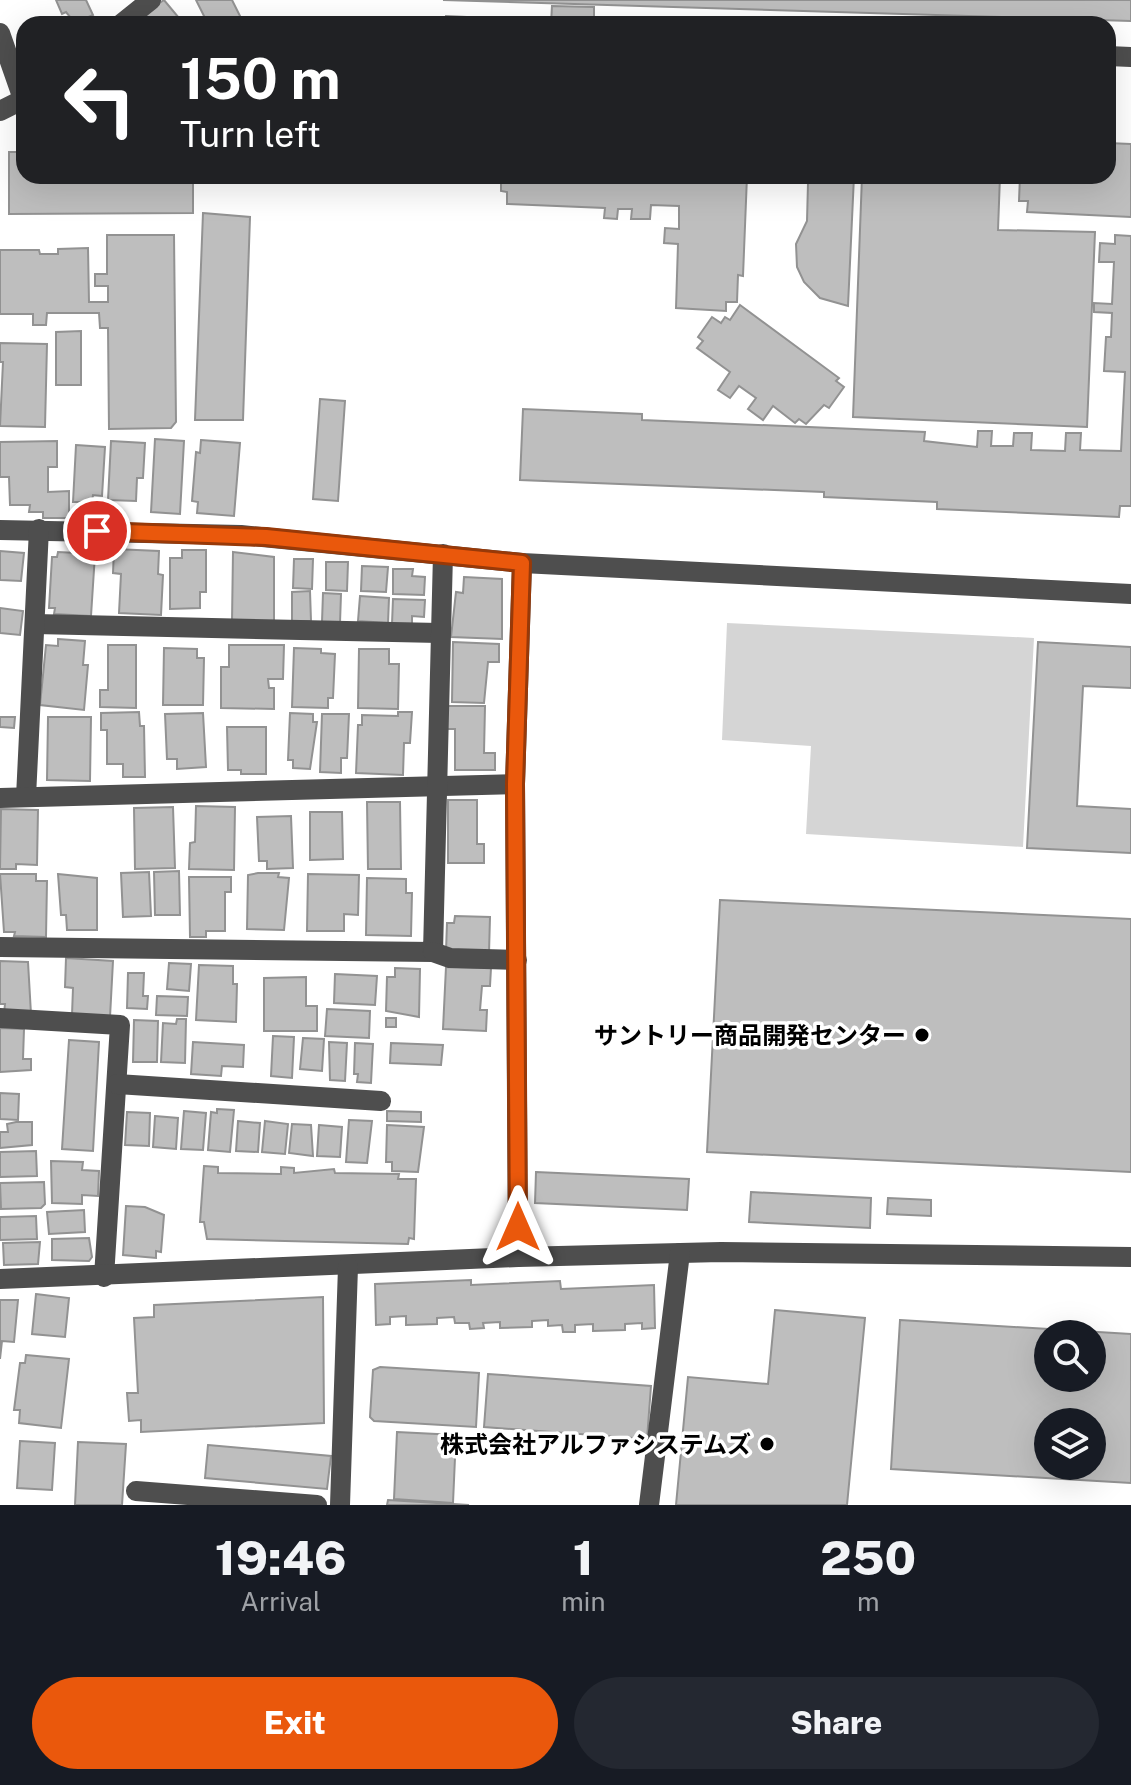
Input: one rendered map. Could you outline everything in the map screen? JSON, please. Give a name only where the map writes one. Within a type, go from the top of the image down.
[{"type":"street","points":[[131,16],[151,0]]},
{"type":"street","points":[[0,33],[16,77]]},
{"type":"street","points":[[26,797],[39,529]]},
{"type":"street","points":[[0,530],[241,535],[522,563],[1131,594]]},
{"type":"street","points":[[433,952],[443,554]]},
{"type":"street","points":[[518,1257],[515,784],[522,563]]},
{"type":"street","points":[[35,624],[439,633]]},
{"type":"street","points":[[0,798],[515,784]]},
{"type":"street","points":[[0,947],[433,952],[450,958],[517,960]]},
{"type":"street","points":[[0,1018],[120,1025],[104,1277]]},
{"type":"street","points":[[117,1084],[381,1101]]},
{"type":"street","points":[[649,1505],[680,1253]]},
{"type":"street","points":[[0,1279],[680,1253],[1131,1257]]},
{"type":"street","points":[[340,1505],[348,1267]]},
{"type":"street","points":[[136,1491],[317,1505]]},
{"type":"shaded area","points":[[727,623],[1034,638],[1023,847],[806,834],[811,746],[722,740]]},
{"type":"building","points":[[56,0],[86,0],[93,15],[69,16],[66,12],[62,14]]},
{"type":"building","points":[[164,0],[177,16],[141,16]]},
{"type":"building","points":[[196,0],[232,0],[240,16],[204,16]]},
{"type":"building","points":[[443,0],[1131,0],[1131,21],[1116,21],[1116,16],[967,16]]},
{"type":"building","points":[[552,6],[594,7],[594,16],[551,16]]},
{"type":"building","points":[[1116,143],[1131,144],[1131,217],[1027,212],[1028,201],[1019,201],[1020,184],[1116,184]]},
{"type":"building","points":[[9,152],[16,152],[16,184],[193,184],[193,213],[9,214]]},
{"type":"building","points":[[501,184],[747,184],[743,276],[738,275],[737,302],[726,302],[726,311],[676,308],[678,244],[664,243],[665,228],[679,229],[679,206],[651,205],[650,219],[631,219],[632,209],[618,209],[617,219],[604,218],[605,208],[507,204],[507,192],[501,191]]},
{"type":"building","points":[[808,184],[854,184],[848,306],[820,298],[804,282],[797,267],[796,244],[807,221]]},
{"type":"building","points":[[862,184],[1000,184],[998,230],[1095,232],[1087,427],[853,417]]},
{"type":"building","points":[[203,213],[250,217],[243,420],[195,420]]},
{"type":"building","points":[[107,235],[174,235],[176,422],[171,428],[109,429],[108,328],[100,328],[99,313],[47,313],[46,325],[33,325],[33,314],[0,314],[0,250],[39,250],[40,254],[58,254],[58,249],[88,248],[89,302],[108,302],[108,286],[95,286],[95,274],[107,274]]},
{"type":"building","points":[[1115,235],[1131,236],[1131,506],[1120,506],[1119,517],[937,509],[937,502],[824,497],[824,492],[520,480],[523,409],[642,414],[642,420],[925,432],[924,441],[977,447],[978,431],[992,431],[991,446],[1013,446],[1014,433],[1032,433],[1031,450],[1065,451],[1066,433],[1081,433],[1080,450],[1121,451],[1125,372],[1104,371],[1106,337],[1111,337],[1112,313],[1094,312],[1094,303],[1112,304],[1114,262],[1099,262],[1100,243],[1115,244]]},
{"type":"building","points":[[740,305],[839,378],[836,381],[844,387],[829,408],[824,405],[806,424],[799,419],[795,423],[773,406],[763,420],[748,409],[756,398],[739,386],[730,398],[718,390],[730,372],[697,348],[703,341],[698,337],[712,317],[721,323],[725,317],[730,320]]},
{"type":"building","points":[[81,331],[81,385],[56,385],[56,332]]},
{"type":"building","points":[[0,343],[47,344],[45,427],[0,426],[3,362],[0,362]]},
{"type":"building","points":[[320,399],[345,401],[338,501],[313,499]]},
{"type":"building","points":[[155,439],[184,441],[180,514],[151,512]]},
{"type":"building","points":[[201,440],[240,443],[234,516],[197,513],[198,502],[192,501],[196,452],[200,453]]},
{"type":"building","points":[[57,441],[57,467],[48,467],[48,492],[69,491],[69,518],[43,518],[43,512],[29,512],[30,505],[10,505],[9,477],[0,477],[0,442]]},
{"type":"building","points":[[111,441],[145,443],[143,478],[137,478],[136,501],[108,500]]},
{"type":"building","points":[[76,445],[105,447],[102,496],[93,495],[92,502],[73,502]]},
{"type":"building","points":[[114,549],[159,551],[158,574],[163,575],[161,615],[119,613],[121,574],[113,573]]},
{"type":"building","points":[[182,550],[206,550],[206,592],[200,592],[200,608],[170,609],[170,558],[182,558]]},
{"type":"building","points":[[0,551],[24,553],[21,581],[0,580]]},
{"type":"building","points":[[58,552],[95,554],[91,616],[54,614],[55,608],[49,608],[52,557],[57,557]]},
{"type":"building","points":[[233,552],[274,557],[274,621],[232,621]]},
{"type":"building","points":[[294,559],[313,559],[312,589],[293,588]]},
{"type":"building","points":[[326,562],[348,562],[347,591],[326,590]]},
{"type":"building","points":[[362,566],[388,567],[386,592],[361,591]]},
{"type":"building","points":[[393,569],[413,569],[412,576],[425,577],[424,595],[393,594]]},
{"type":"building","points":[[464,577],[502,579],[502,639],[451,637],[456,592],[463,593]]},
{"type":"building","points":[[310,591],[311,621],[292,621],[292,592]]},
{"type":"building","points":[[323,593],[341,594],[340,623],[322,622]]},
{"type":"building","points":[[360,596],[389,598],[388,623],[358,621]]},
{"type":"building","points":[[393,599],[425,600],[424,617],[412,616],[412,624],[392,624]]},
{"type":"building","points":[[0,608],[23,611],[20,635],[0,633]]},
{"type":"building","points":[[58,639],[85,641],[83,665],[88,665],[84,710],[40,705],[46,645],[58,646]]},
{"type":"building","points":[[453,642],[499,644],[499,662],[488,662],[484,703],[452,702]]},
{"type":"building","points":[[1038,642],[1131,647],[1131,688],[1083,686],[1077,806],[1131,809],[1131,853],[1027,848]]},
{"type":"building","points":[[108,645],[136,645],[136,708],[100,707],[100,690],[108,690]]},
{"type":"building","points":[[229,645],[284,645],[283,679],[268,679],[269,688],[274,688],[274,709],[221,708],[221,667],[229,667]]},
{"type":"building","points":[[164,648],[197,649],[197,658],[204,658],[203,705],[163,705]]},
{"type":"building","points":[[294,648],[321,649],[321,653],[335,654],[333,698],[328,698],[328,708],[292,707]]},
{"type":"building","points":[[359,649],[389,649],[389,664],[399,664],[398,709],[358,708]]},
{"type":"building","points":[[447,706],[485,706],[484,753],[495,753],[495,770],[455,770],[455,729],[447,729]]},
{"type":"building","points":[[139,712],[140,726],[144,726],[145,777],[123,777],[123,764],[107,764],[107,730],[101,730],[101,713]]},
{"type":"building","points":[[398,712],[412,712],[410,743],[404,743],[403,775],[356,773],[358,725],[362,725],[362,715],[398,716]]},
{"type":"building","points":[[203,713],[206,767],[177,769],[177,759],[167,759],[165,714]]},
{"type":"building","points":[[290,713],[313,714],[313,722],[317,722],[310,769],[293,768],[293,760],[288,760]]},
{"type":"building","points":[[322,714],[349,714],[347,758],[341,758],[341,773],[320,772]]},
{"type":"building","points":[[0,717],[15,717],[14,728],[0,727]]},
{"type":"building","points":[[48,717],[91,717],[90,781],[47,780]]},
{"type":"building","points":[[227,727],[266,727],[266,774],[241,774],[241,770],[228,770]]},
{"type":"building","points":[[448,800],[477,800],[477,844],[484,844],[484,863],[448,863]]},
{"type":"building","points":[[367,802],[400,802],[401,869],[368,869]]},
{"type":"building","points":[[196,806],[235,807],[234,870],[189,869],[190,843],[195,842]]},
{"type":"building","points":[[173,807],[175,868],[135,869],[134,808]]},
{"type":"building","points":[[1,809],[38,810],[37,865],[16,864],[16,869],[0,869]]},
{"type":"building","points":[[310,812],[342,812],[343,859],[310,860]]},
{"type":"building","points":[[291,816],[293,868],[267,869],[267,861],[259,861],[257,817]]},
{"type":"building","points":[[179,871],[180,915],[155,915],[154,872]]},
{"type":"building","points":[[149,872],[151,916],[123,917],[121,873]]},
{"type":"building","points":[[279,873],[278,877],[289,878],[284,930],[247,929],[248,875]]},
{"type":"building","points":[[0,874],[36,874],[36,881],[47,881],[46,937],[14,936],[15,932],[4,932]]},
{"type":"building","points":[[58,874],[97,878],[97,930],[67,930],[66,915],[61,915]]},
{"type":"building","points":[[308,874],[359,875],[358,915],[344,914],[344,931],[307,931]]},
{"type":"building","points":[[189,877],[231,877],[231,892],[225,892],[225,931],[206,931],[206,937],[190,937]]},
{"type":"building","points":[[367,878],[406,879],[406,893],[412,893],[411,936],[366,935]]},
{"type":"building","name":"サントリー商品開発センター","points":[[720,900],[1131,919],[1131,1172],[707,1152]]},
{"type":"building","points":[[455,916],[490,917],[489,953],[446,951],[447,923],[454,923]]},
{"type":"building","points":[[66,958],[113,961],[110,1017],[72,1015],[73,988],[65,987]]},
{"type":"building","points":[[0,961],[28,962],[31,1014],[4,1013],[5,1004],[0,1004]]},
{"type":"building","points":[[169,963],[191,964],[189,991],[167,989]]},
{"type":"building","points":[[199,965],[233,966],[233,984],[237,984],[236,1022],[196,1020]]},
{"type":"building","points":[[446,967],[491,968],[490,986],[482,986],[480,1010],[487,1010],[486,1031],[443,1029]]},
{"type":"building","points":[[395,968],[420,969],[419,1017],[386,1011],[387,977],[395,977]]},
{"type":"building","points":[[128,973],[144,973],[143,996],[148,996],[147,1009],[127,1008]]},
{"type":"building","points":[[335,974],[377,976],[375,1005],[334,1003]]},
{"type":"building","points":[[306,977],[306,1006],[317,1006],[317,1031],[264,1031],[264,978]]},
{"type":"building","points":[[157,996],[188,997],[187,1016],[156,1015]]},
{"type":"building","points":[[327,1009],[370,1011],[369,1038],[325,1036]]},
{"type":"building","points":[[386,1018],[396,1018],[396,1027],[386,1027]]},
{"type":"building","points":[[177,1019],[186,1019],[185,1063],[161,1062],[163,1023],[176,1024]]},
{"type":"building","points":[[134,1020],[158,1021],[157,1062],[133,1062]]},
{"type":"building","points":[[0,1028],[24,1029],[23,1059],[31,1059],[31,1070],[0,1072]]},
{"type":"building","points":[[273,1036],[294,1037],[292,1078],[271,1076]]},
{"type":"building","points":[[303,1038],[324,1039],[322,1071],[300,1069]]},
{"type":"building","points":[[69,1040],[99,1042],[93,1151],[62,1149]]},
{"type":"building","points":[[193,1042],[244,1045],[243,1067],[222,1066],[221,1076],[191,1074]]},
{"type":"building","points":[[329,1042],[347,1043],[345,1081],[330,1080]]},
{"type":"building","points":[[355,1043],[373,1044],[371,1083],[357,1082],[358,1074],[354,1074]]},
{"type":"building","points":[[391,1043],[443,1045],[441,1065],[390,1063]]},
{"type":"building","points":[[0,1093],[19,1094],[18,1120],[0,1119]]},
{"type":"building","points":[[217,1109],[234,1110],[230,1152],[208,1150],[211,1112],[217,1113]]},
{"type":"building","points":[[184,1111],[206,1113],[203,1150],[181,1149]]},
{"type":"building","points":[[387,1111],[421,1112],[421,1122],[387,1121]]},
{"type":"building","points":[[127,1112],[150,1113],[149,1146],[125,1145]]},
{"type":"building","points":[[155,1116],[178,1118],[176,1149],[153,1147]]},
{"type":"building","points":[[349,1120],[372,1121],[367,1163],[346,1162]]},
{"type":"building","points":[[238,1121],[260,1123],[258,1152],[236,1151]]},
{"type":"building","points":[[265,1121],[288,1124],[285,1154],[262,1152]]},
{"type":"building","points":[[32,1122],[32,1145],[0,1148],[0,1132],[8,1132],[7,1124]]},
{"type":"building","points":[[292,1124],[311,1125],[313,1156],[289,1153]]},
{"type":"building","points":[[319,1125],[342,1127],[340,1157],[317,1156]]},
{"type":"building","points":[[387,1125],[424,1127],[418,1172],[392,1171],[392,1162],[386,1162]]},
{"type":"building","points":[[36,1151],[37,1176],[0,1177],[0,1152]]},
{"type":"building","points":[[51,1161],[83,1162],[82,1170],[99,1171],[98,1196],[82,1195],[82,1204],[52,1203]]},
{"type":"building","points":[[204,1166],[218,1167],[218,1173],[281,1174],[281,1167],[294,1168],[294,1173],[334,1169],[335,1173],[399,1174],[398,1179],[416,1179],[414,1239],[409,1238],[408,1244],[207,1239],[204,1222],[200,1222]]},
{"type":"building","points":[[536,1172],[689,1179],[687,1210],[535,1203]]},
{"type":"building","points":[[44,1182],[45,1204],[41,1208],[1,1209],[0,1183]]},
{"type":"building","points":[[751,1192],[871,1198],[870,1228],[749,1222]]},
{"type":"building","points":[[888,1198],[931,1200],[931,1216],[887,1214]]},
{"type":"building","points":[[126,1206],[145,1207],[164,1215],[161,1252],[156,1251],[156,1258],[123,1255]]},
{"type":"building","points":[[84,1210],[85,1232],[49,1234],[47,1212]]},
{"type":"building","points":[[36,1216],[37,1239],[0,1240],[0,1217]]},
{"type":"building","points":[[89,1238],[92,1257],[89,1261],[52,1260],[52,1239]]},
{"type":"building","points":[[40,1242],[38,1264],[4,1265],[3,1243]]},
{"type":"building","points":[[471,1280],[471,1285],[560,1281],[561,1289],[654,1285],[655,1328],[642,1329],[642,1323],[625,1324],[625,1330],[593,1331],[593,1324],[575,1325],[575,1332],[563,1332],[562,1325],[548,1326],[548,1320],[532,1321],[532,1327],[500,1328],[500,1322],[483,1323],[484,1328],[470,1329],[469,1323],[455,1323],[454,1317],[437,1318],[437,1324],[406,1325],[406,1316],[390,1317],[390,1324],[376,1325],[375,1284]]},
{"type":"building","points":[[36,1294],[69,1298],[65,1337],[32,1334]]},
{"type":"building","points":[[323,1297],[324,1423],[141,1432],[141,1420],[129,1421],[127,1393],[138,1393],[134,1318],[154,1317],[154,1305]]},
{"type":"building","points":[[0,1300],[18,1300],[14,1342],[2,1341],[0,1359]]},
{"type":"building","name":"株式会社アルファシステムズ","points":[[775,1310],[865,1318],[847,1505],[676,1505],[688,1377],[768,1384]]},
{"type":"building","points":[[900,1320],[1034,1328],[1034,1392],[1106,1392],[1106,1332],[1131,1334],[1131,1483],[1080,1480],[1106,1480],[1106,1408],[1034,1408],[1034,1477],[891,1469]]},
{"type":"building","points":[[26,1355],[69,1359],[61,1428],[19,1423],[20,1410],[14,1410],[20,1363],[25,1363]]},
{"type":"building","points":[[380,1367],[479,1373],[476,1427],[374,1421],[370,1417],[373,1370]]},
{"type":"building","points":[[488,1374],[651,1386],[647,1439],[484,1427]]},
{"type":"building","points":[[397,1432],[456,1435],[453,1503],[394,1499]]},
{"type":"building","points":[[20,1441],[55,1443],[52,1490],[17,1488]]},
{"type":"building","points":[[78,1442],[126,1444],[122,1505],[75,1505]]},
{"type":"building","points":[[208,1445],[331,1456],[327,1489],[205,1478]]},
{"type":"building","points":[[388,1500],[469,1505],[387,1505]]},
{"type":"place","name":"サントリー商品開発センター","points":[[922,1035]]},
{"type":"place","name":"株式会社アルファシステムズ","points":[[767,1444]]},
{"type":"route","points":[[97,531],[241,535],[522,563],[515,784],[518,1227]]}]
